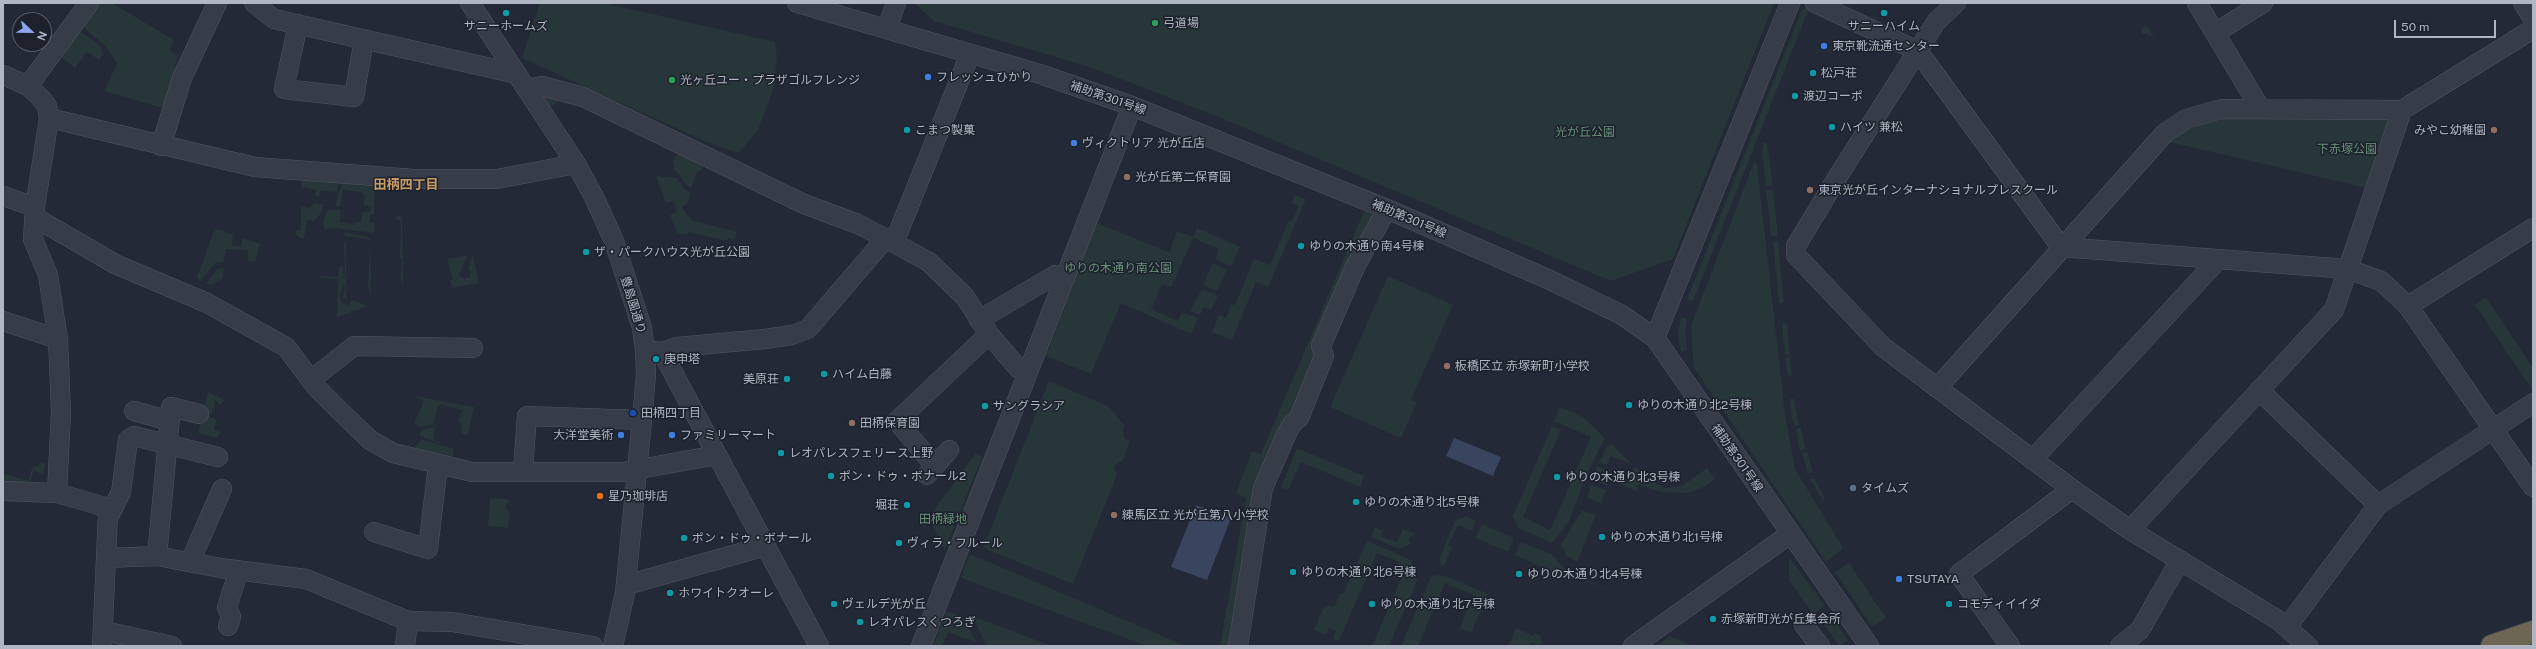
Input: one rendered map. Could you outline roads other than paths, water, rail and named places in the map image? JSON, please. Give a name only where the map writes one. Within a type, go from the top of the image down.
[{"type":"highway","points":[[2492,646],[2533,632]]},
{"type":"street","points":[[28,86],[89,3]]},
{"type":"street","points":[[161,146],[182,78],[217,3]]},
{"type":"street","points":[[254,3],[274,19],[517,74]]},
{"type":"street","name":"豊島園通り","points":[[470,3],[576,164],[594,197],[614,241],[642,328],[654,351],[642,420],[626,585],[612,646]]},
{"type":"street","name":"補助第301号線","points":[[797,3],[970,54],[1132,106],[1387,209],[1550,280],[1622,315],[1655,338],[1790,534],[1861,643]]},
{"type":"street","points":[[887,29],[896,3]]},
{"type":"street","points":[[1655,338],[1790,3]]},
{"type":"street","points":[[1815,3],[1918,51],[2060,247],[2217,261],[2348,269],[2381,281],[2408,306],[2533,487]]},
{"type":"street","points":[[1956,3],[1936,22],[1796,246],[1796,255],[1882,346],[2032,460],[2130,530],[2287,627],[2308,646]]},
{"type":"street","points":[[2197,3],[2260,108]]},
{"type":"street","points":[[2215,33],[2263,3]]},
{"type":"street","points":[[2524,3],[2533,19]]},
{"type":"street","points":[[298,24],[284,89],[354,97],[364,39]]},
{"type":"street","points":[[1937,388],[2060,247],[2164,133],[2186,119],[2221,109],[2260,108],[2402,110],[2533,29]]},
{"type":"street","points":[[819,646],[717,455],[654,351],[667,348],[785,336],[808,329],[890,240],[970,54]]},
{"type":"street","points":[[3,75],[28,86],[47,106],[49,118],[33,239],[48,274],[58,339],[61,412],[57,493]]},
{"type":"street","points":[[528,90],[542,86],[583,98],[804,204],[858,224],[890,240],[928,262],[965,297],[984,327],[1018,368],[1028,372]]},
{"type":"street","points":[[921,646],[1132,106]]},
{"type":"street","points":[[2130,530],[2333,311],[2402,110]]},
{"type":"street","points":[[49,118],[161,146],[255,167],[414,179],[497,179],[576,164]]},
{"type":"street","points":[[3,196],[36,213],[115,264],[207,303],[268,336],[289,350],[311,380],[370,440],[393,453],[472,472],[523,470],[637,471],[717,455]]},
{"type":"street","points":[[1238,646],[1263,488],[1286,435],[1301,412],[1324,356],[1321,346],[1355,268],[1387,209]]},
{"type":"street","points":[[2408,306],[2533,228]]},
{"type":"street","points":[[2032,460],[2217,261]]},
{"type":"street","points":[[948,450],[931,471],[897,421],[984,327],[1055,275],[1065,279]]},
{"type":"street","points":[[3,321],[58,339]]},
{"type":"street","points":[[311,380],[354,346],[472,348]]},
{"type":"street","points":[[2259,390],[2378,505]]},
{"type":"street","points":[[2287,627],[2378,505],[2492,429],[2533,404]]},
{"type":"street","points":[[157,556],[171,407],[199,414]]},
{"type":"street","points":[[134,411],[170,421]]},
{"type":"street","points":[[523,470],[527,416],[642,420]]},
{"type":"street","points":[[172,646],[103,638],[109,516],[121,492],[128,440],[134,436],[218,457]]},
{"type":"street","points":[[374,532],[428,549],[438,465]]},
{"type":"street","points":[[190,562],[222,489]]},
{"type":"street","points":[[2010,646],[1959,574],[2072,489]]},
{"type":"street","points":[[3,491],[57,493],[102,506],[109,516]]},
{"type":"street","points":[[1633,646],[1790,534]]},
{"type":"street","points":[[626,585],[766,546]]},
{"type":"street","points":[[108,558],[157,556],[312,581],[408,621],[452,622],[593,646]]},
{"type":"street","points":[[2120,646],[2140,630],[2180,560]]},
{"type":"street","points":[[228,626],[230,616],[227,607],[238,570]]},
{"type":"street","points":[[406,646],[408,621]]},
{"type":"street","points":[[1804,625],[1820,646]]},
{"type":"water","points":[[1454,438],[1501,457],[1493,476],[1446,456]]},
{"type":"water","points":[[1196,505],[1231,518],[1207,580],[1171,567]]},
{"type":"place","name":"サニーホームズ","points":[[506,13]]},
{"type":"place","name":"サニーハイム","points":[[1884,13]]},
{"type":"place","name":"弓道場","points":[[1155,23]]},
{"type":"place","name":"東京靴流通センター","points":[[1824,46]]},
{"type":"place","name":"松戸荘","points":[[1813,73]]},
{"type":"place","name":"フレッシュひかり","points":[[928,77]]},
{"type":"place","name":"光ヶ丘ユー・プラザゴルフレンジ","points":[[672,80]]},
{"type":"place","name":"渡辺コーポ","points":[[1795,96]]},
{"type":"place","name":"ハイツ 兼松","points":[[1832,127]]},
{"type":"place","name":"こまつ製菓","points":[[907,130]]},
{"type":"place","name":"みやこ幼稚園","points":[[2494,130]]},
{"type":"place","name":"ヴィクトリア 光が丘店","points":[[1074,143]]},
{"type":"place","name":"光が丘第二保育園","points":[[1127,177]]},
{"type":"place","name":"東京光が丘インターナショナルプレスクール","points":[[1810,190]]},
{"type":"place","name":"ゆりの木通り南4号棟","points":[[1301,246]]},
{"type":"place","name":"ザ・パークハウス光が丘公園","points":[[586,252]]},
{"type":"place","name":"庚申塔","points":[[656,359]]},
{"type":"place","name":"板橋区立 赤塚新町小学校","points":[[1447,366]]},
{"type":"place","name":"ハイム白藤","points":[[824,374]]},
{"type":"place","name":"美原荘","points":[[787,379]]},
{"type":"place","name":"ゆりの木通り北2号棟","points":[[1629,405]]},
{"type":"place","name":"サングラシア","points":[[985,406]]},
{"type":"place","name":"田柄四丁目","points":[[633,413]]},
{"type":"place","name":"田柄保育園","points":[[852,423]]},
{"type":"place","name":"大洋堂美術","points":[[621,435]]},
{"type":"place","name":"ファミリーマート","points":[[672,435]]},
{"type":"place","name":"レオパレスフェリース上野","points":[[781,453]]},
{"type":"place","name":"ポン・ドゥ・ボナール2","points":[[831,476]]},
{"type":"place","name":"ゆりの木通り北3号棟","points":[[1557,477]]},
{"type":"place","name":"タイムズ","points":[[1853,488]]},
{"type":"place","name":"星乃珈琲店","points":[[600,496]]},
{"type":"place","name":"ゆりの木通り北5号棟","points":[[1356,502]]},
{"type":"place","name":"堀荘","points":[[907,505]]},
{"type":"place","name":"練馬区立 光が丘第八小学校","points":[[1114,515]]},
{"type":"place","name":"ゆりの木通り北1号棟","points":[[1602,537]]},
{"type":"place","name":"ポン・ドゥ・ボナール","points":[[684,538]]},
{"type":"place","name":"ヴィラ・フルール","points":[[899,543]]},
{"type":"place","name":"ゆりの木通り北6号棟","points":[[1293,572]]},
{"type":"place","name":"ゆりの木通り北4号棟","points":[[1519,574]]},
{"type":"place","name":"TSUTAYA","points":[[1899,579]]},
{"type":"place","name":"ホワイトクオーレ","points":[[670,593]]},
{"type":"place","name":"ヴェルデ光が丘","points":[[834,604]]},
{"type":"place","name":"ゆりの木通り北7号棟","points":[[1372,604]]},
{"type":"place","name":"コモディイイダ","points":[[1949,604]]},
{"type":"place","name":"赤塚新町光が丘集会所","points":[[1713,619]]},
{"type":"place","name":"レオパレスくつろぎ","points":[[860,622]]},
{"type":"district","name":"田柄四丁目","points":[[406,185]]},
{"type":"park label","name":"光が丘公園","points":[[1585,132]]},
{"type":"park label","name":"下赤塚公園","points":[[2347,149]]},
{"type":"park label","name":"ゆりの木通り南公園","points":[[1118,268]]},
{"type":"park label","name":"田柄緑地","points":[[943,519]]}]
